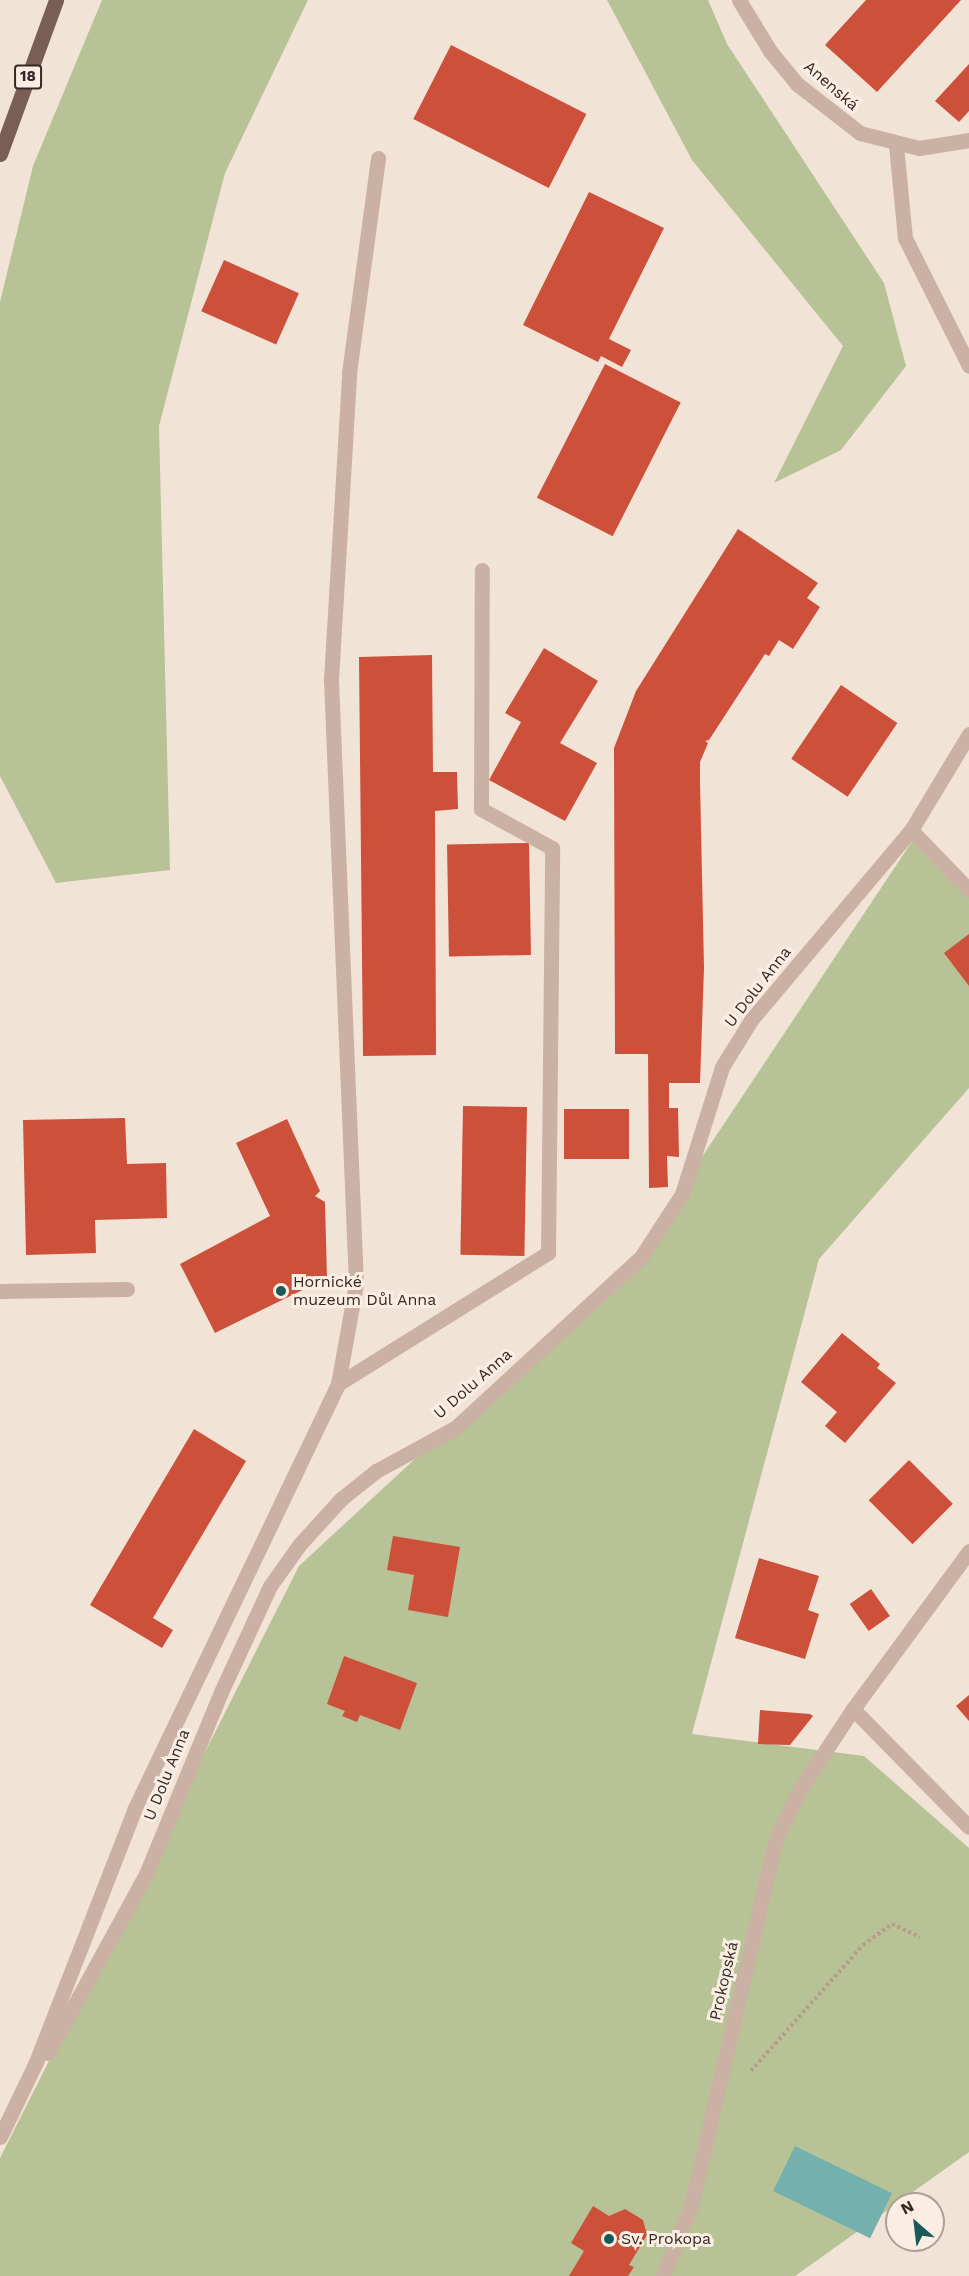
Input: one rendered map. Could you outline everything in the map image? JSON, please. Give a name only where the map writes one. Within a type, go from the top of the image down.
[{"type":"main road","name":"18","points":[[0,154],[56,0]]},
{"type":"street","name":"Anenská","points":[[739,0],[770,51],[797,84],[860,134],[896,145],[948,146],[969,140]]},
{"type":"street","points":[[896,145],[905,238],[969,366]]},
{"type":"street","points":[[36,2062],[134,1810],[338,1384],[356,1284],[331,680],[349,373],[378,158]]},
{"type":"street","points":[[338,1384],[548,1253],[552,848],[481,809],[482,570]]},
{"type":"street","name":"U Dolu Anna","points":[[0,2137],[36,2062],[47,2055],[146,1874],[221,1692],[270,1586],[341,1499],[376,1471],[455,1428],[641,1257],[682,1194],[722,1067],[751,1020],[911,830],[969,734]]},
{"type":"street","points":[[911,830],[969,890]]},
{"type":"street","points":[[0,1291],[127,1289]]},
{"type":"street","name":"Prokopská","points":[[663,2276],[691,2206],[776,1838],[800,1789],[853,1709],[969,1551]]},
{"type":"street","points":[[853,1709],[969,1827]]},
{"type":"path","points":[[748,2074],[863,1945],[892,1924],[920,1937]]},
{"type":"green space","points":[[102,0],[308,0],[225,173],[159,426],[170,870],[56,883],[0,776],[0,302],[33,166]]},
{"type":"green space","points":[[607,0],[708,0],[727,44],[884,283],[906,366],[841,450],[774,483],[843,346],[692,160]]},
{"type":"green space","points":[[915,837],[969,897],[969,1088],[819,1259],[692,1734],[864,1756],[969,1848],[969,2152],[913,2192],[885,2192],[885,2212],[795,2276],[0,2276],[0,2158],[299,1566],[638,1253]]},
{"type":"water","points":[[795,2146],[889,2192],[885,2192],[885,2208],[870,2238],[773,2191]]},
{"type":"building","points":[[866,0],[961,0],[877,92],[825,45]]},
{"type":"building","points":[[451,45],[586,114],[549,188],[413,119]]},
{"type":"building","points":[[969,64],[969,111],[959,122],[935,101]]},
{"type":"building","points":[[589,192],[664,228],[609,339],[631,350],[622,367],[601,356],[598,362],[523,325]]},
{"type":"building","points":[[224,260],[299,293],[276,345],[201,311]]},
{"type":"building","points":[[605,364],[681,403],[613,536],[537,498]]},
{"type":"building","points":[[738,529],[818,583],[807,598],[820,607],[793,649],[779,640],[769,656],[765,654],[709,740],[705,741],[708,743],[700,762],[704,968],[700,1083],[669,1083],[669,1108],[678,1108],[679,1157],[667,1156],[668,1187],[649,1188],[648,1054],[615,1054],[614,748],[636,691]]},
{"type":"building","points":[[544,648],[598,681],[560,743],[597,763],[565,821],[489,780],[521,722],[505,713]]},
{"type":"building","points":[[432,655],[433,772],[457,772],[458,809],[435,811],[436,1055],[363,1056],[359,657]]},
{"type":"building","points":[[841,685],[897,723],[848,797],[791,759]]},
{"type":"building","points":[[529,843],[531,955],[449,956],[447,844]]},
{"type":"building","points":[[969,934],[969,986],[944,953]]},
{"type":"building","points":[[463,1106],[527,1107],[524,1256],[460,1255]]},
{"type":"building","points":[[564,1109],[629,1109],[629,1159],[564,1159]]},
{"type":"building","points":[[125,1118],[127,1164],[166,1163],[167,1218],[95,1220],[96,1253],[26,1255],[23,1120]]},
{"type":"building","points":[[287,1119],[320,1191],[315,1196],[325,1202],[327,1278],[215,1333],[180,1264],[270,1216],[236,1143]]},
{"type":"building","points":[[842,1333],[880,1364],[877,1368],[896,1383],[845,1443],[825,1426],[837,1412],[801,1382]]},
{"type":"building","points":[[194,1429],[246,1461],[153,1618],[173,1630],[162,1648],[90,1605]]},
{"type":"building","points":[[909,1460],[953,1504],[913,1544],[869,1500]]},
{"type":"building","points":[[393,1536],[460,1547],[448,1617],[408,1610],[414,1575],[387,1570]]},
{"type":"building","points":[[759,1558],[819,1576],[808,1610],[819,1614],[805,1659],[735,1638]]},
{"type":"building","points":[[871,1589],[890,1616],[869,1631],[850,1604]]},
{"type":"building","points":[[344,1656],[417,1683],[400,1730],[360,1715],[357,1722],[342,1716],[345,1711],[327,1704]]},
{"type":"building","points":[[969,1695],[969,1721],[956,1706]]},
{"type":"building","points":[[760,1710],[813,1716],[790,1745],[758,1744]]},
{"type":"building","name":"Sv. Prokopa","points":[[593,2206],[609,2216],[625,2209],[643,2220],[647,2235],[629,2265],[634,2267],[628,2276],[569,2276],[584,2251],[571,2243]]},
{"type":"place","name":"Hornické muzeum Důl Anna","points":[[281,1291]]},
{"type":"place","name":"Sv. Prokopa","points":[[609,2239]]}]
